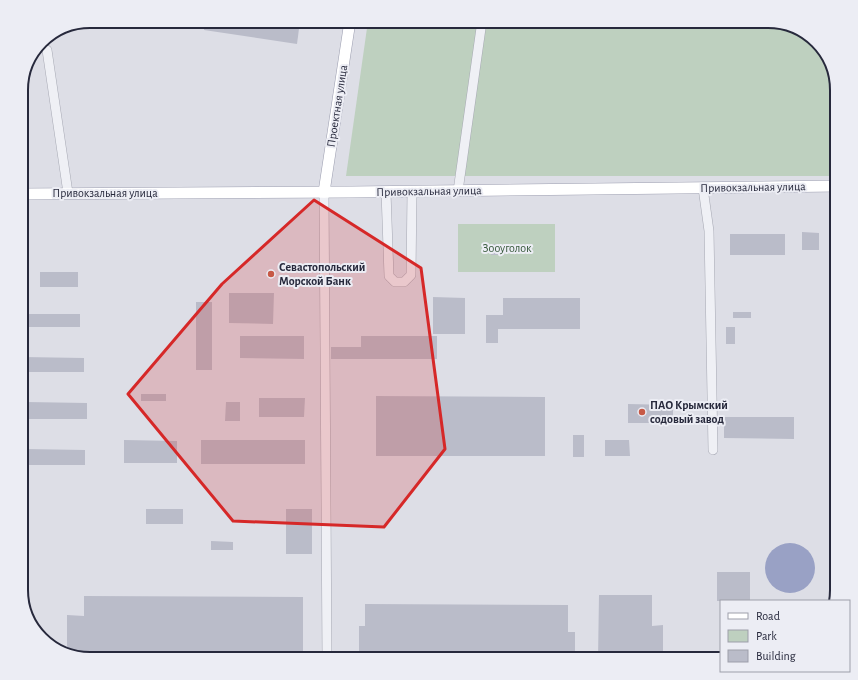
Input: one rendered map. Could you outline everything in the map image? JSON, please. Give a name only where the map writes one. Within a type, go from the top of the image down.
[{"type":"main road","name":"Проектная улица","points":[[324,192],[349,28]]},
{"type":"main road","name":"Привокзальная улица","points":[[28,194],[412,192],[830,186]]},
{"type":"lane","points":[[458,191],[481,28]]},
{"type":"lane","points":[[48,50],[68,194]]},
{"type":"lane","points":[[703,188],[709,232],[713,450]]},
{"type":"lane","points":[[324,192],[327,652]]},
{"type":"lane","points":[[386,192],[388,276],[395,282],[404,282],[411,275],[412,192]]},
{"type":"highlighted area","points":[[314,200],[421,268],[445,449],[384,527],[233,521],[128,394],[222,284]]},
{"type":"green space","points":[[367,28],[768,28],[788,31],[809,43],[824,63],[828,74],[830,90],[830,176],[346,176]]},
{"type":"green space","name":"Зооуголок","points":[[458,224],[555,224],[555,272],[458,272]]},
{"type":"water","points":[[790,543],[799,545],[810,554],[815,568],[813,577],[804,588],[790,593],[781,591],[770,582],[765,568],[767,559],[776,548]]},
{"type":"building","points":[[204,28],[299,28],[297,44],[204,30]]},
{"type":"building","points":[[802,232],[819,233],[819,250],[802,250]]},
{"type":"building","points":[[730,234],[785,234],[785,255],[730,255]]},
{"type":"building","points":[[491,244],[500,245],[500,255],[491,255]]},
{"type":"building","points":[[40,272],[78,272],[78,287],[40,287]]},
{"type":"building","points":[[229,293],[274,293],[273,324],[229,323]]},
{"type":"building","points":[[433,297],[465,298],[465,334],[433,334]]},
{"type":"building","points":[[503,298],[580,298],[580,329],[498,329],[498,343],[486,343],[486,315],[503,315]]},
{"type":"building","points":[[196,302],[212,302],[212,370],[196,370]]},
{"type":"building","points":[[733,312],[751,312],[751,318],[733,318]]},
{"type":"building","points":[[28,314],[80,314],[80,327],[28,327]]},
{"type":"building","points":[[726,327],[735,327],[735,344],[726,344]]},
{"type":"building","points":[[240,336],[304,336],[304,359],[240,358]]},
{"type":"building","points":[[361,336],[437,336],[437,359],[331,359],[331,347],[361,347]]},
{"type":"building","points":[[28,357],[84,358],[84,372],[28,372]]},
{"type":"building","points":[[141,394],[166,394],[166,401],[141,401]]},
{"type":"building","points":[[376,396],[545,397],[545,456],[376,456]]},
{"type":"building","points":[[259,398],[305,398],[304,417],[259,417]]},
{"type":"building","points":[[28,402],[87,403],[87,419],[28,419]]},
{"type":"building","points":[[226,402],[240,402],[240,421],[225,421]]},
{"type":"building","points":[[628,404],[673,405],[673,423],[628,423]]},
{"type":"building","points":[[724,417],[794,417],[794,439],[724,438]]},
{"type":"building","points":[[573,435],[584,435],[584,457],[573,457]]},
{"type":"building","points":[[124,440],[177,441],[177,463],[124,463]]},
{"type":"building","points":[[201,440],[305,440],[305,464],[201,464]]},
{"type":"building","points":[[605,440],[629,440],[630,456],[605,456]]},
{"type":"building","points":[[28,449],[85,450],[85,465],[28,465]]},
{"type":"building","points":[[146,509],[183,509],[183,524],[146,524]]},
{"type":"building","points":[[286,509],[312,509],[312,554],[286,554]]},
{"type":"building","points":[[211,541],[233,542],[233,550],[211,550]]},
{"type":"building","points":[[717,572],[750,572],[750,600],[717,601]]},
{"type":"building","points":[[599,595],[652,595],[652,626],[663,625],[663,652],[598,652]]},
{"type":"building","points":[[84,596],[303,597],[303,652],[90,652],[67,648],[67,615],[84,616]]},
{"type":"building","points":[[365,604],[568,605],[568,632],[575,632],[575,652],[359,652],[359,626],[365,626]]},
{"type":"place","name":"Севастопольский Морской Банк","points":[[271,274]]},
{"type":"place","name":"ПАО Крымский содовый завод","points":[[642,412]]}]
